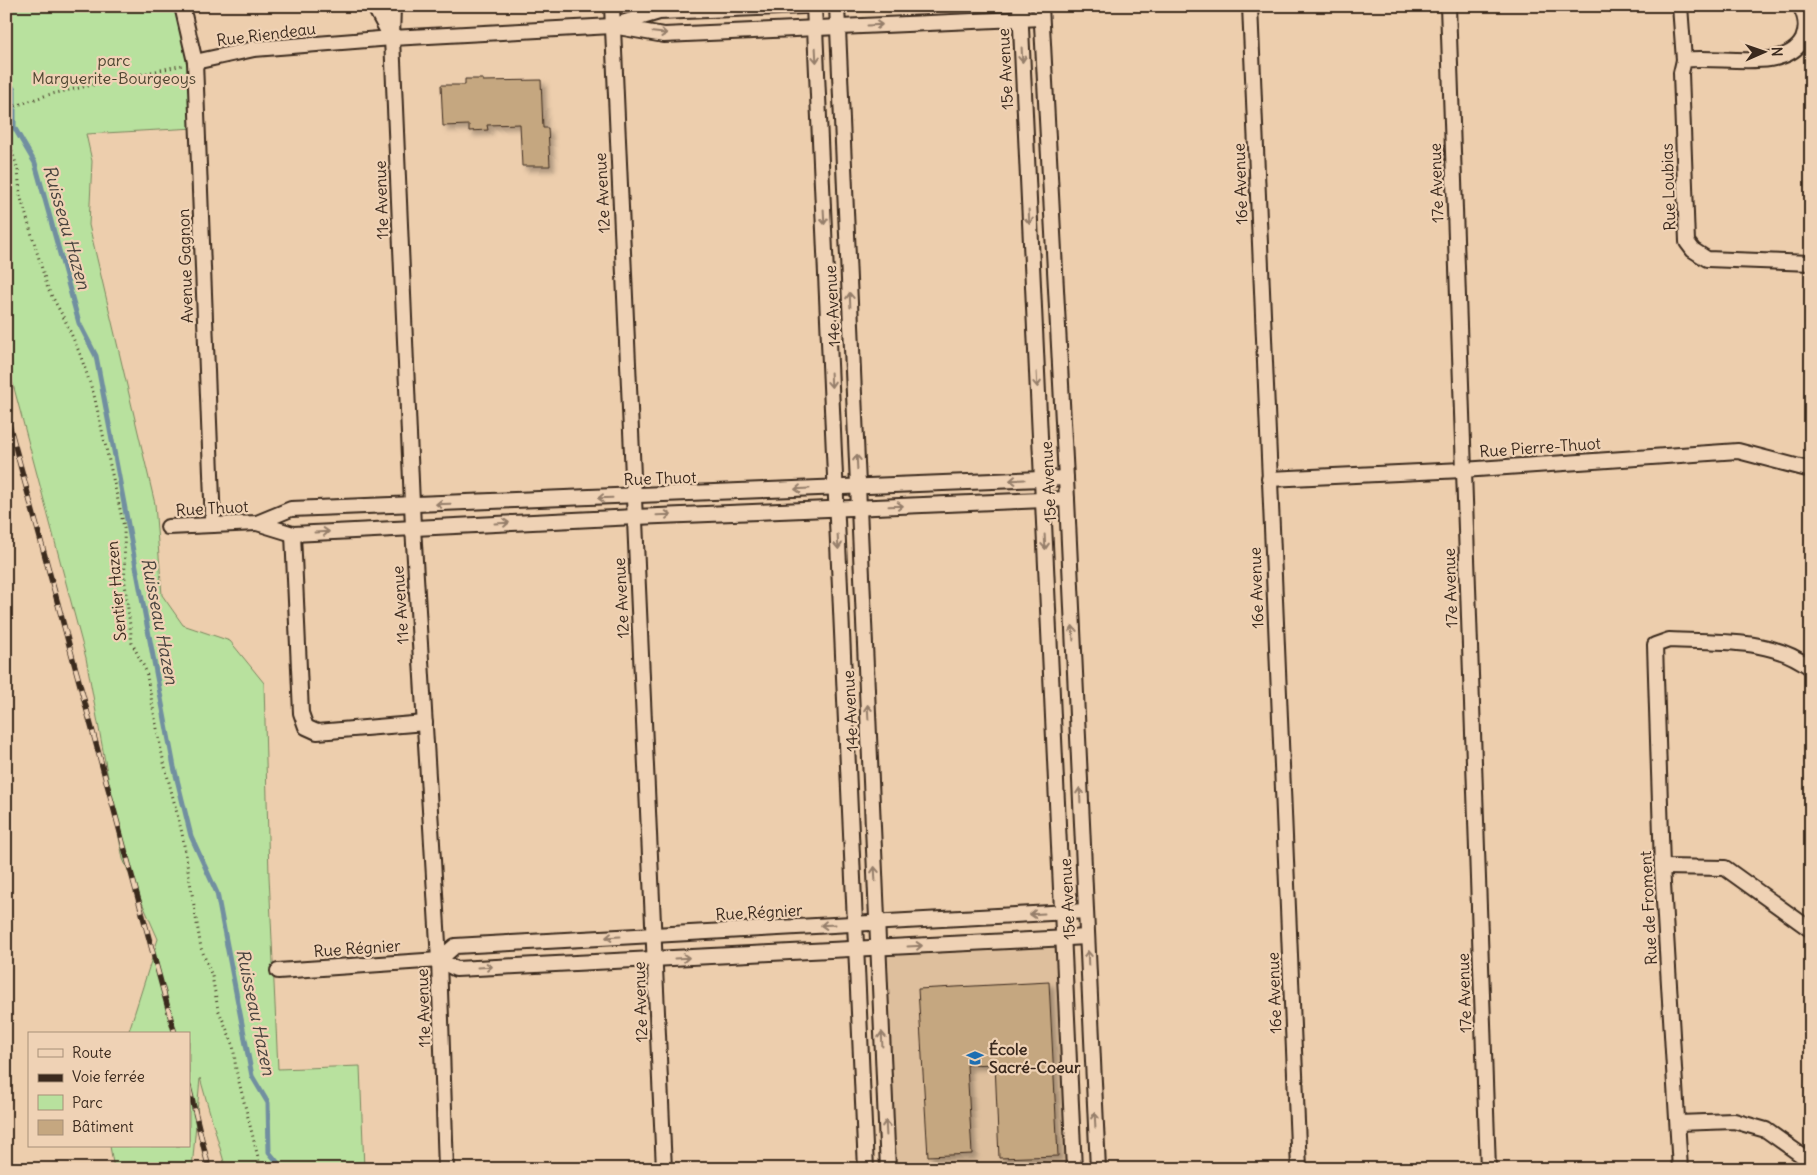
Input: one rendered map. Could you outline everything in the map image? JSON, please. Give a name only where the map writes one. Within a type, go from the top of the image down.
[{"type":"street","name":"Avenue Gagnon","points":[[182,6],[195,62],[213,525]]},
{"type":"street","name":"11e Avenue","points":[[374,6],[392,38]]},
{"type":"street","name":"11e Avenue","points":[[393,6],[392,38],[413,527],[438,960],[446,1169]]},
{"type":"street","name":"12e Avenue","points":[[601,6],[612,26]]},
{"type":"street","name":"12e Avenue","points":[[612,6],[664,1169]]},
{"type":"street","name":"Rue Riendeau","points":[[612,26],[659,12],[804,6]]},
{"type":"street","name":"14e Avenue","points":[[814,6],[866,1169]]},
{"type":"street","name":"14e Avenue","points":[[837,6],[888,1169]]},
{"type":"street","name":"16e Avenue","points":[[1250,6],[1299,1169]]},
{"type":"street","name":"17e Avenue","points":[[1448,6],[1488,1169]]},
{"type":"street","name":"Rue Loubias","points":[[1680,6],[1684,60],[1681,73],[1687,242],[1693,250],[1707,260],[1811,264]]},
{"type":"street","points":[[1684,60],[1700,58],[1745,61],[1782,57],[1800,46],[1806,31],[1805,14],[1800,6]]},
{"type":"street","name":"15e Avenue","points":[[1020,12],[1074,1169]]},
{"type":"street","name":"Rue Riendeau","points":[[195,62],[254,49],[392,38],[612,26],[664,34],[815,28],[1041,12]]},
{"type":"street","name":"15e Avenue","points":[[1041,12],[1066,478],[1098,1169]]},
{"type":"street","points":[[1031,251],[1054,250]]},
{"type":"street","name":"14e Avenue","points":[[825,252],[848,251]]},
{"type":"street","name":"Rue Pierre-Thuot","points":[[1269,479],[1464,470],[1738,451],[1811,470]]},
{"type":"street","name":"Rue Thuot","points":[[168,527],[257,523],[292,510],[1066,478]]},
{"type":"street","name":"Rue Thuot","points":[[257,523],[293,534],[413,527],[1067,499]]},
{"type":"street","points":[[293,534],[301,713],[306,727],[317,732],[425,723]]},
{"type":"street","name":"Rue de Froment","points":[[1680,1169],[1662,867],[1655,645],[1669,640],[1762,645],[1798,658],[1811,668]]},
{"type":"street","points":[[1052,712],[1076,712]]},
{"type":"street","points":[[1662,867],[1725,868],[1811,930]]},
{"type":"street","name":"Rue Régnier","points":[[438,960],[455,946],[1086,912]]},
{"type":"street","name":"Rue Régnier","points":[[278,971],[438,960],[456,969],[1087,938]]},
{"type":"street","points":[[1069,1085],[1093,1084]]},
{"type":"street","points":[[1678,1123],[1734,1121],[1766,1130],[1811,1162]]},
{"type":"path","points":[[6,109],[46,95],[195,62]]},
{"type":"path","name":"Sentier Hazen","points":[[6,132],[18,170],[20,195],[48,289],[65,320],[80,354],[94,395],[124,527],[125,583],[132,643],[148,679],[162,754],[182,832],[201,948],[212,976],[218,1009],[233,1044],[236,1070],[261,1169]]},
{"type":"shaded area","name":"École Sacré-Coeur","points":[[1063,939],[1070,1169],[890,1169],[878,948]]},
{"type":"green space","name":"parc Marguerite-Bourgeoys","points":[[6,6],[182,6],[195,62],[195,128],[86,134],[92,161],[89,225],[155,504],[162,595],[183,625],[230,641],[264,683],[269,876],[278,1069],[360,1066],[364,1169],[226,1169],[200,1078],[192,1169],[114,1169],[110,1148],[190,1148],[190,1032],[129,1032],[158,939],[123,859],[86,658],[6,358]]},
{"type":"building","points":[[465,79],[483,79],[483,81],[541,80],[543,128],[548,128],[550,166],[522,166],[520,124],[487,125],[488,130],[469,131],[469,125],[443,126],[441,85],[465,85]]},
{"type":"building","points":[[1049,982],[1058,1156],[999,1158],[995,1064],[967,1065],[972,1154],[928,1156],[918,989]]},
{"type":"waterway","name":"Ruisseau Hazen","points":[[6,78],[14,90],[14,127],[35,163],[79,323],[96,356],[174,767],[191,836],[217,893],[252,1076],[268,1103],[269,1152],[283,1169]]},
{"type":"railway","points":[[6,413],[174,1032]]},
{"type":"railway","points":[[190,1091],[209,1169]]},
{"type":"place","name":"École Sacré-Coeur","points":[[975,1058]]}]
